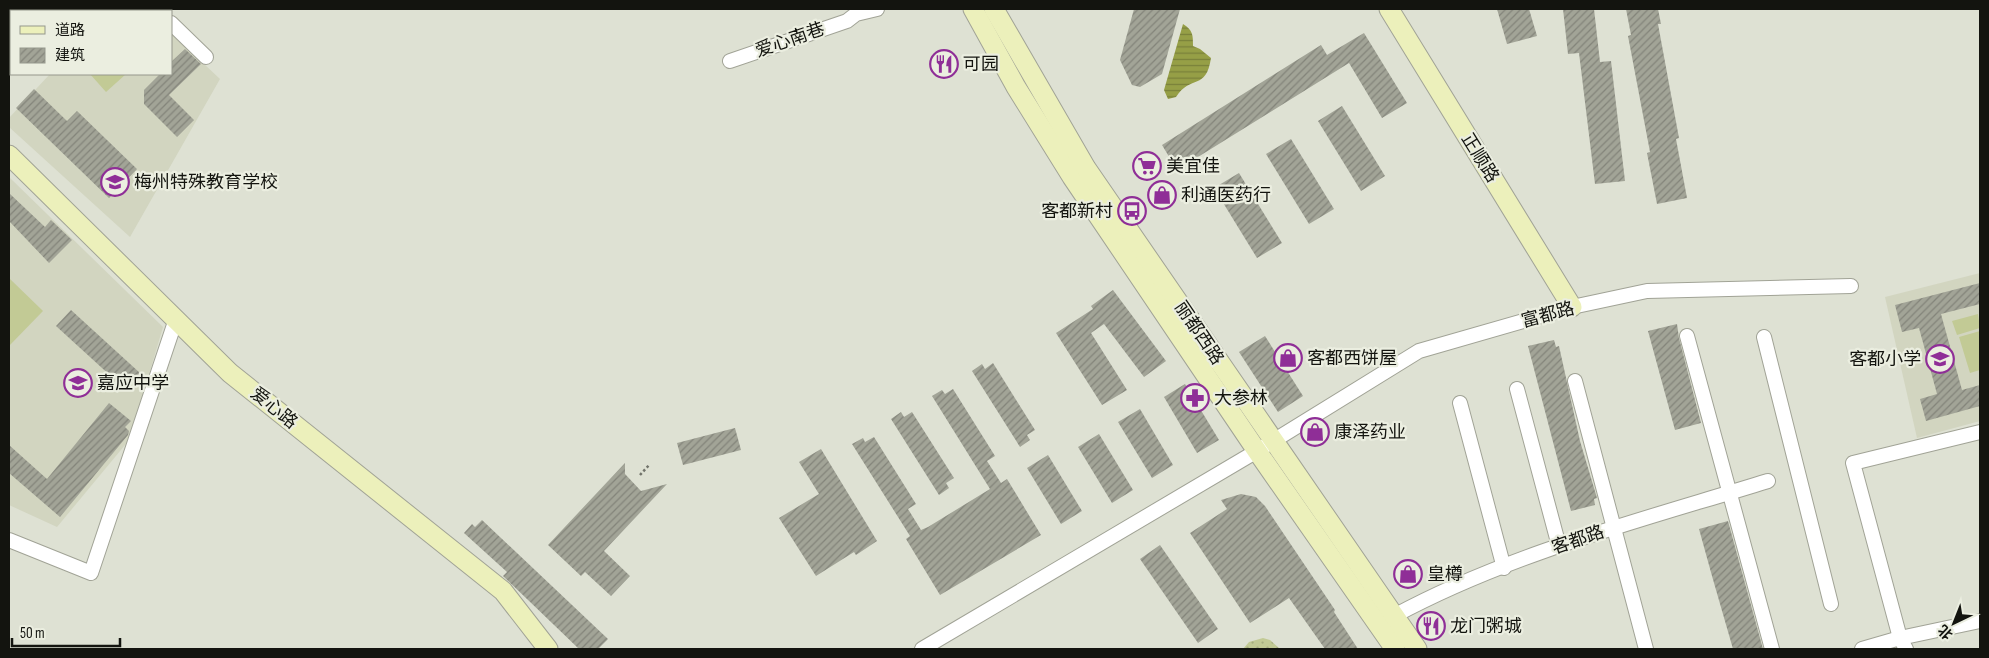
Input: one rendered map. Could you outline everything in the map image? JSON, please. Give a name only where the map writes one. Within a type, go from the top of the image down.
[{"type":"main road","name":"丽都西路","points":[[973,9],[1016,87],[1072,177],[1265,446],[1417,649]]},
{"type":"main road","name":"丽都西路","points":[[994,9],[1086,168],[1396,649]]},
{"type":"main road","name":"正顺路","points":[[1389,9],[1572,307]]},
{"type":"main road","name":"爱心路","points":[[9,155],[230,373],[503,591],[548,649]]},
{"type":"street","name":"爱心南巷","points":[[730,61],[847,20],[856,14],[877,9]]},
{"type":"street","points":[[172,24],[206,57]]},
{"type":"street","name":"富都路","points":[[922,649],[1265,446],[1419,351],[1572,307],[1647,291],[1851,286]]},
{"type":"street","points":[[9,540],[91,573],[176,320]]},
{"type":"street","points":[[1687,336],[1731,492],[1772,649]]},
{"type":"street","points":[[1764,337],[1831,604]]},
{"type":"street","points":[[1575,380],[1646,649]]},
{"type":"street","points":[[1517,389],[1559,546]]},
{"type":"street","points":[[1460,403],[1504,568]]},
{"type":"street","points":[[1903,644],[1854,463],[1980,432]]},
{"type":"street","name":"客都路","points":[[1394,616],[1438,593],[1559,546],[1768,481]]},
{"type":"street","points":[[1862,649],[1903,644],[1980,621]]},
{"type":"path","points":[[640,475],[650,464]]},
{"type":"shaded area","points":[[39,9],[98,9],[96,10]]},
{"type":"shaded area","points":[[1183,24],[1192,33],[1193,46],[1211,58],[1209,68],[1202,79],[1187,86],[1176,97],[1168,99],[1164,90]]},
{"type":"shaded area","name":"梅州特殊教育学校","points":[[172,34],[220,79],[130,237],[9,127],[9,118],[49,75],[172,75]]},
{"type":"shaded area","points":[[91,75],[125,75],[106,92]]},
{"type":"shaded area","name":"嘉应中学","points":[[9,177],[163,327],[130,439],[57,527],[9,505]]},
{"type":"shaded area","name":"客都小学","points":[[1980,273],[1980,421],[1917,438],[1885,297]]},
{"type":"shaded area","points":[[9,278],[43,311],[9,346]]},
{"type":"shaded area","points":[[1978,314],[1980,328],[1957,335],[1952,321]]},
{"type":"shaded area","points":[[1980,331],[1980,370],[1970,373],[1959,337]]},
{"type":"shaded area","points":[[1263,638],[1270,640],[1280,649],[1243,649],[1249,642]]},
{"type":"building","points":[[1134,9],[1180,9],[1162,74],[1140,87],[1132,85],[1120,60]]},
{"type":"building","points":[[1497,9],[1529,9],[1537,36],[1507,44]]},
{"type":"building","points":[[1563,9],[1594,9],[1600,62],[1611,61],[1625,181],[1595,184],[1579,53],[1568,54]]},
{"type":"building","points":[[1626,9],[1658,9],[1661,24],[1658,24],[1679,138],[1676,139],[1687,198],[1657,204],[1647,153],[1650,152],[1628,36],[1631,35]]},
{"type":"building","points":[[1364,33],[1407,103],[1382,118],[1349,63],[1177,170],[1162,145],[1321,45],[1327,55]]},
{"type":"building","points":[[185,49],[201,64],[169,95],[194,120],[177,137],[144,104],[144,90],[159,75],[172,75],[172,61]]},
{"type":"building","points":[[34,89],[67,121],[77,111],[137,169],[109,198],[16,108]]},
{"type":"building","points":[[1342,106],[1385,176],[1361,191],[1318,121]]},
{"type":"building","points":[[1291,139],[1334,209],[1309,224],[1266,154]]},
{"type":"building","points":[[1239,173],[1282,243],[1257,258],[1214,188]]},
{"type":"building","points":[[9,193],[45,227],[51,220],[72,240],[49,263],[9,221]]},
{"type":"building","points":[[1980,283],[1980,304],[1941,314],[1962,390],[1980,385],[1980,406],[1926,421],[1920,399],[1937,394],[1919,328],[1902,332],[1895,305]]},
{"type":"building","points":[[1113,290],[1166,361],[1144,377],[1104,324],[1091,333],[1127,390],[1102,405],[1056,333],[1093,309],[1091,306]]},
{"type":"building","points":[[71,310],[140,373],[125,389],[56,326]]},
{"type":"building","points":[[1677,324],[1701,423],[1675,430],[1648,331]]},
{"type":"building","points":[[1265,336],[1303,396],[1278,412],[1239,352]]},
{"type":"building","points":[[1554,340],[1556,347],[1559,346],[1580,441],[1597,498],[1594,499],[1595,505],[1571,511],[1528,346]]},
{"type":"building","points":[[993,363],[1035,430],[1027,435],[1030,440],[1020,447],[972,371],[982,364],[985,369]]},
{"type":"building","points":[[1185,384],[1219,440],[1197,453],[1164,397]]},
{"type":"building","points":[[953,389],[995,456],[987,461],[1001,483],[1007,479],[1041,535],[940,595],[906,539],[910,536],[852,444],[863,438],[865,442],[874,437],[916,504],[908,509],[921,530],[928,527],[990,489],[932,396],[942,390],[945,394]]},
{"type":"building","points":[[109,403],[131,421],[125,427],[129,431],[128,435],[60,517],[9,473],[9,445],[47,479]]},
{"type":"building","points":[[1140,409],[1173,465],[1152,478],[1118,422]]},
{"type":"building","points":[[901,412],[904,417],[912,412],[954,478],[946,483],[949,488],[939,495],[891,419]]},
{"type":"building","points":[[735,428],[741,450],[683,465],[677,443]]},
{"type":"building","points":[[1099,434],[1133,490],[1112,503],[1078,447]]},
{"type":"building","points":[[821,449],[877,541],[856,555],[854,552],[816,576],[779,518],[819,494],[799,462]]},
{"type":"building","points":[[1048,455],[1082,511],[1061,524],[1027,468]]},
{"type":"building","points":[[625,463],[625,474],[641,491],[667,484],[604,551],[630,576],[611,596],[585,572],[581,576],[548,545]]},
{"type":"building","points":[[1241,494],[1256,497],[1265,506],[1335,610],[1334,612],[1358,649],[1325,649],[1289,598],[1250,623],[1190,533],[1227,509],[1221,500]]},
{"type":"building","points":[[482,520],[608,639],[598,649],[579,649],[503,576],[507,572],[464,533],[472,524],[475,527]]},
{"type":"building","points":[[1728,521],[1763,649],[1733,649],[1699,529]]},
{"type":"building","points":[[1160,545],[1218,629],[1198,643],[1140,559]]},
{"type":"place","name":"可园","points":[[944,64]]},
{"type":"place","name":"美宜佳","points":[[1147,166]]},
{"type":"place","name":"梅州特殊教育学校","points":[[115,182]]},
{"type":"place","name":"利通医药行","points":[[1162,195]]},
{"type":"place","name":"客都新村","points":[[1132,211]]},
{"type":"place","name":"客都西饼屋","points":[[1288,358]]},
{"type":"place","name":"客都小学","points":[[1940,359]]},
{"type":"place","name":"嘉应中学","points":[[78,383]]},
{"type":"place","name":"大参林","points":[[1195,398]]},
{"type":"place","name":"康泽药业","points":[[1315,432]]},
{"type":"place","name":"皇樽","points":[[1408,574]]},
{"type":"place","name":"龙门粥城","points":[[1431,626]]}]
